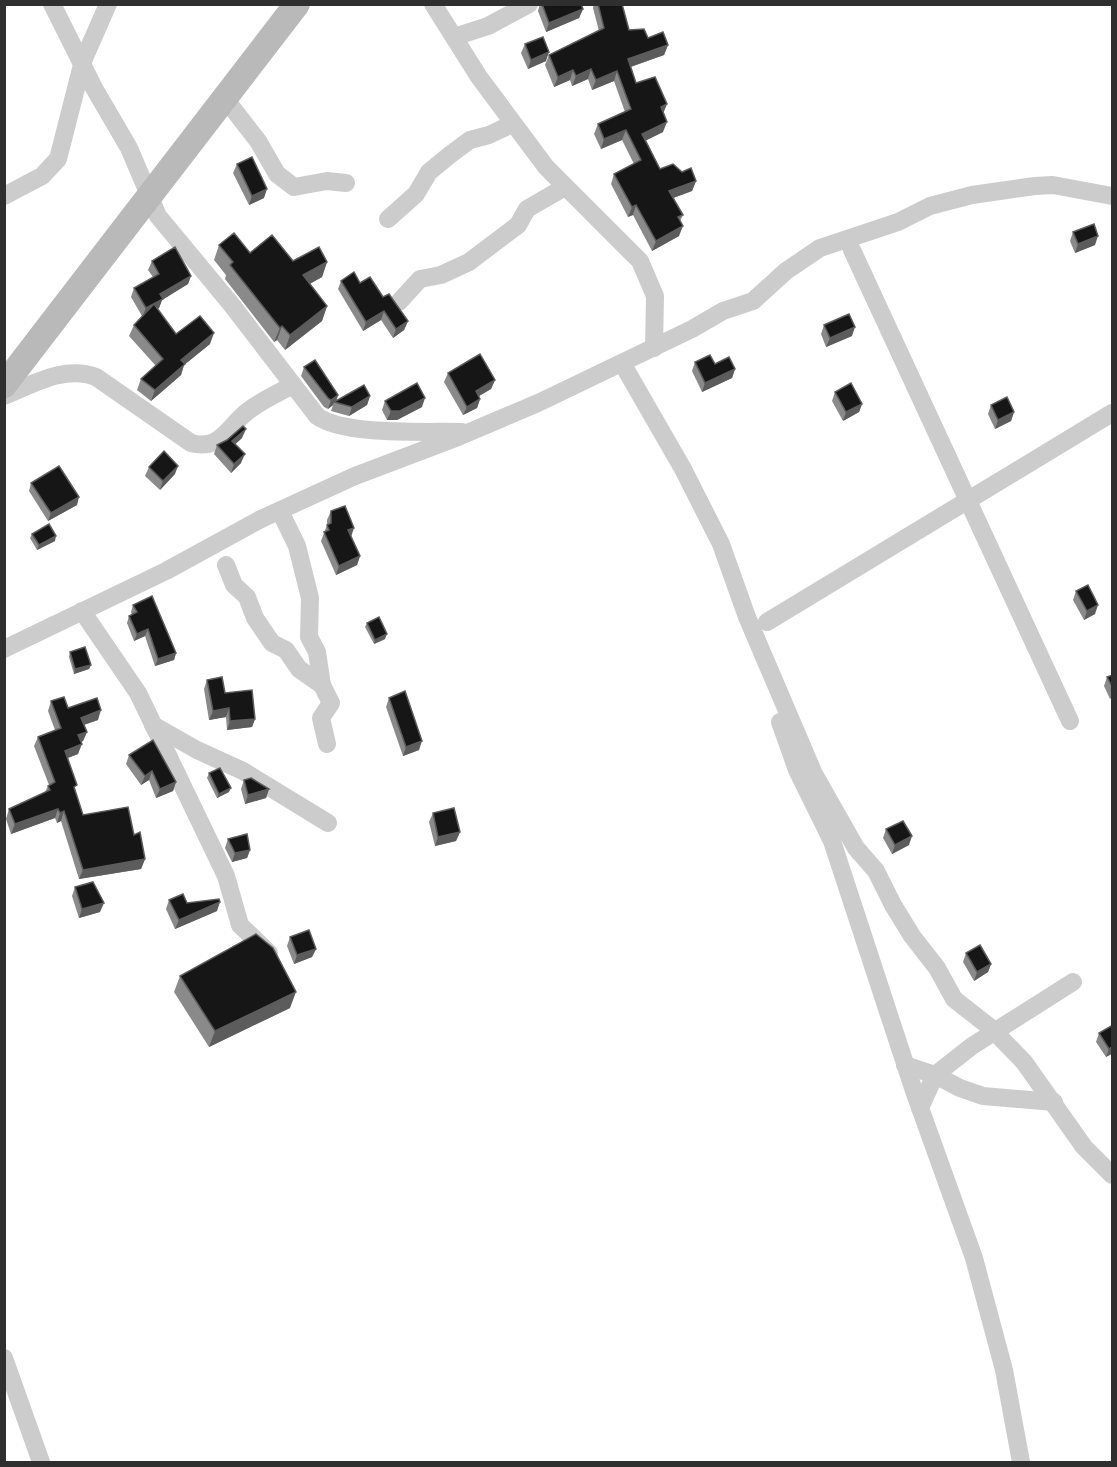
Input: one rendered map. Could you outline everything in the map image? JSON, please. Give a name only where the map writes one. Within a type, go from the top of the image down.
[{"type":"street","points":[[52,4],[83,61],[94,88],[129,148],[162,222],[317,416],[334,425],[470,432]]},
{"type":"street","points":[[4,196],[53,167],[58,159],[83,61],[108,4]]},
{"type":"street","points":[[4,385],[297,4]]},
{"type":"street","points":[[433,4],[512,124],[565,187],[622,242],[648,275],[655,296],[654,348]]},
{"type":"street","points":[[454,37],[488,26],[529,4]]},
{"type":"street","points":[[220,104],[230,105],[258,141],[276,174],[294,187],[327,182],[346,183]]},
{"type":"street","points":[[388,219],[416,194],[429,172],[451,154],[470,140],[489,135],[512,124]]},
{"type":"street","points":[[4,649],[355,476],[470,432],[654,348],[730,308],[753,301],[786,271],[820,248],[898,222],[930,206],[972,195],[1035,186],[1070,187],[1113,196]]},
{"type":"street","points":[[399,302],[420,279],[441,274],[469,262],[519,225],[527,209],[565,187]]},
{"type":"street","points":[[852,249],[1070,721]]},
{"type":"street","points":[[622,363],[683,469],[721,544],[747,617],[814,774],[856,848],[876,871],[893,905],[912,936],[937,968],[954,999],[995,1032],[1024,1062],[1084,1147],[1113,1175]]},
{"type":"street","points":[[4,396],[56,375],[81,371],[96,377],[191,443],[201,446],[221,439],[245,413],[293,385]]},
{"type":"street","points":[[767,622],[967,499],[1113,413]]},
{"type":"street","points":[[280,511],[297,546],[310,598],[309,637],[318,652],[322,685],[331,703],[321,718],[327,744]]},
{"type":"street","points":[[226,565],[234,585],[247,597],[255,618],[273,643],[286,650],[299,669],[322,685]]},
{"type":"street","points":[[82,612],[135,687],[226,876],[240,925],[269,953]]},
{"type":"street","points":[[747,617],[766,683],[797,770],[832,841],[920,1108],[974,1258],[1004,1370],[1022,1462]]},
{"type":"street","points":[[153,725],[197,750],[243,771],[328,823]]},
{"type":"street","points":[[920,1108],[934,1075],[995,1032],[1073,982]]},
{"type":"street","points":[[906,1065],[983,1096],[1054,1102]]},
{"type":"street","points":[[4,1358],[41,1462]]},
{"type":"building","points":[[542,4],[581,4],[583,9],[549,23]]},
{"type":"building","points":[[598,4],[622,4],[629,30],[644,29],[648,38],[663,32],[668,45],[628,59],[636,83],[655,77],[667,104],[661,107],[667,122],[642,134],[660,169],[673,164],[682,172],[691,168],[696,181],[669,191],[683,215],[678,217],[683,226],[656,241],[636,205],[632,207],[614,174],[641,160],[626,130],[604,139],[598,124],[631,109],[617,71],[596,80],[591,69],[576,76],[573,70],[558,77],[549,55],[604,28]]},
{"type":"building","points":[[543,37],[549,52],[531,60],[525,44]]},
{"type":"building","points":[[252,157],[267,189],[252,196],[237,164]]},
{"type":"building","points":[[1094,224],[1098,236],[1078,244],[1073,232]]},
{"type":"building","points":[[234,233],[250,253],[272,235],[293,261],[319,247],[327,262],[303,275],[327,306],[290,335],[282,326],[280,328],[230,265],[233,262],[219,245]]},
{"type":"building","points":[[175,247],[191,276],[160,294],[163,299],[146,308],[134,288],[159,274],[152,261]]},
{"type":"building","points":[[354,272],[360,283],[370,277],[383,297],[389,294],[408,321],[396,329],[384,311],[366,322],[341,281]]},
{"type":"building","points":[[154,304],[176,334],[200,316],[214,333],[181,360],[185,364],[155,390],[141,379],[163,359],[134,325]]},
{"type":"building","points":[[849,314],[855,327],[830,338],[824,325]]},
{"type":"building","points":[[480,354],[495,380],[476,391],[480,399],[467,407],[448,373]]},
{"type":"building","points":[[710,355],[715,364],[729,357],[735,369],[705,383],[695,362]]},
{"type":"building","points":[[315,360],[338,395],[331,400],[304,367]]},
{"type":"building","points":[[417,383],[425,398],[400,411],[391,411],[385,401]]},
{"type":"building","points":[[851,383],[862,404],[846,412],[835,392]]},
{"type":"building","points":[[364,385],[370,396],[352,407],[334,402]]},
{"type":"building","points":[[1007,397],[1014,412],[998,420],[991,405]]},
{"type":"building","points":[[243,426],[246,429],[232,441],[245,454],[234,464],[217,445],[227,440]]},
{"type":"building","points":[[164,451],[178,466],[163,481],[149,467]]},
{"type":"building","points":[[59,466],[79,497],[51,513],[31,483]]},
{"type":"building","points":[[345,506],[354,528],[348,530],[360,556],[339,566],[324,532],[329,530],[327,525],[331,523],[331,511]]},
{"type":"building","points":[[49,524],[56,536],[39,545],[32,534]]},
{"type":"building","points":[[1088,585],[1098,605],[1087,611],[1076,591]]},
{"type":"building","points":[[152,596],[176,653],[158,659],[148,629],[137,634],[129,616],[137,612],[133,605]]},
{"type":"building","points":[[379,617],[387,634],[375,640],[367,623]]},
{"type":"building","points":[[85,647],[91,665],[75,669],[70,652]]},
{"type":"building","points":[[1113,675],[1113,688],[1107,677]]},
{"type":"building","points":[[222,677],[225,693],[252,690],[255,719],[230,721],[229,708],[213,711],[207,680]]},
{"type":"building","points":[[405,691],[422,741],[406,747],[389,698]]},
{"type":"building","points":[[64,697],[68,708],[97,698],[101,710],[81,718],[87,732],[78,735],[82,744],[65,751],[77,785],[74,787],[83,815],[128,807],[134,835],[140,832],[145,859],[83,870],[64,811],[60,813],[58,809],[15,824],[9,809],[50,790],[48,786],[55,782],[38,737],[61,728],[51,701]]},
{"type":"building","points":[[153,740],[176,782],[160,789],[152,771],[145,776],[129,755]]},
{"type":"building","points":[[220,768],[231,788],[219,794],[209,773]]},
{"type":"building","points":[[251,778],[269,789],[248,795],[244,780]]},
{"type":"building","points":[[454,808],[460,832],[438,837],[433,813]]},
{"type":"building","points":[[903,821],[912,836],[895,845],[886,829]]},
{"type":"building","points":[[247,834],[250,850],[235,853],[228,839]]},
{"type":"building","points":[[93,882],[104,903],[82,909],[75,887]]},
{"type":"building","points":[[183,894],[187,903],[219,899],[220,902],[179,920],[169,900]]},
{"type":"building","points":[[309,930],[316,949],[297,955],[290,937]]},
{"type":"building","points":[[256,934],[273,948],[296,992],[215,1031],[180,976]]},
{"type":"building","points":[[980,945],[991,964],[977,972],[966,953]]},
{"type":"building","points":[[1113,1025],[1113,1046],[1109,1049],[1099,1033]]}]
